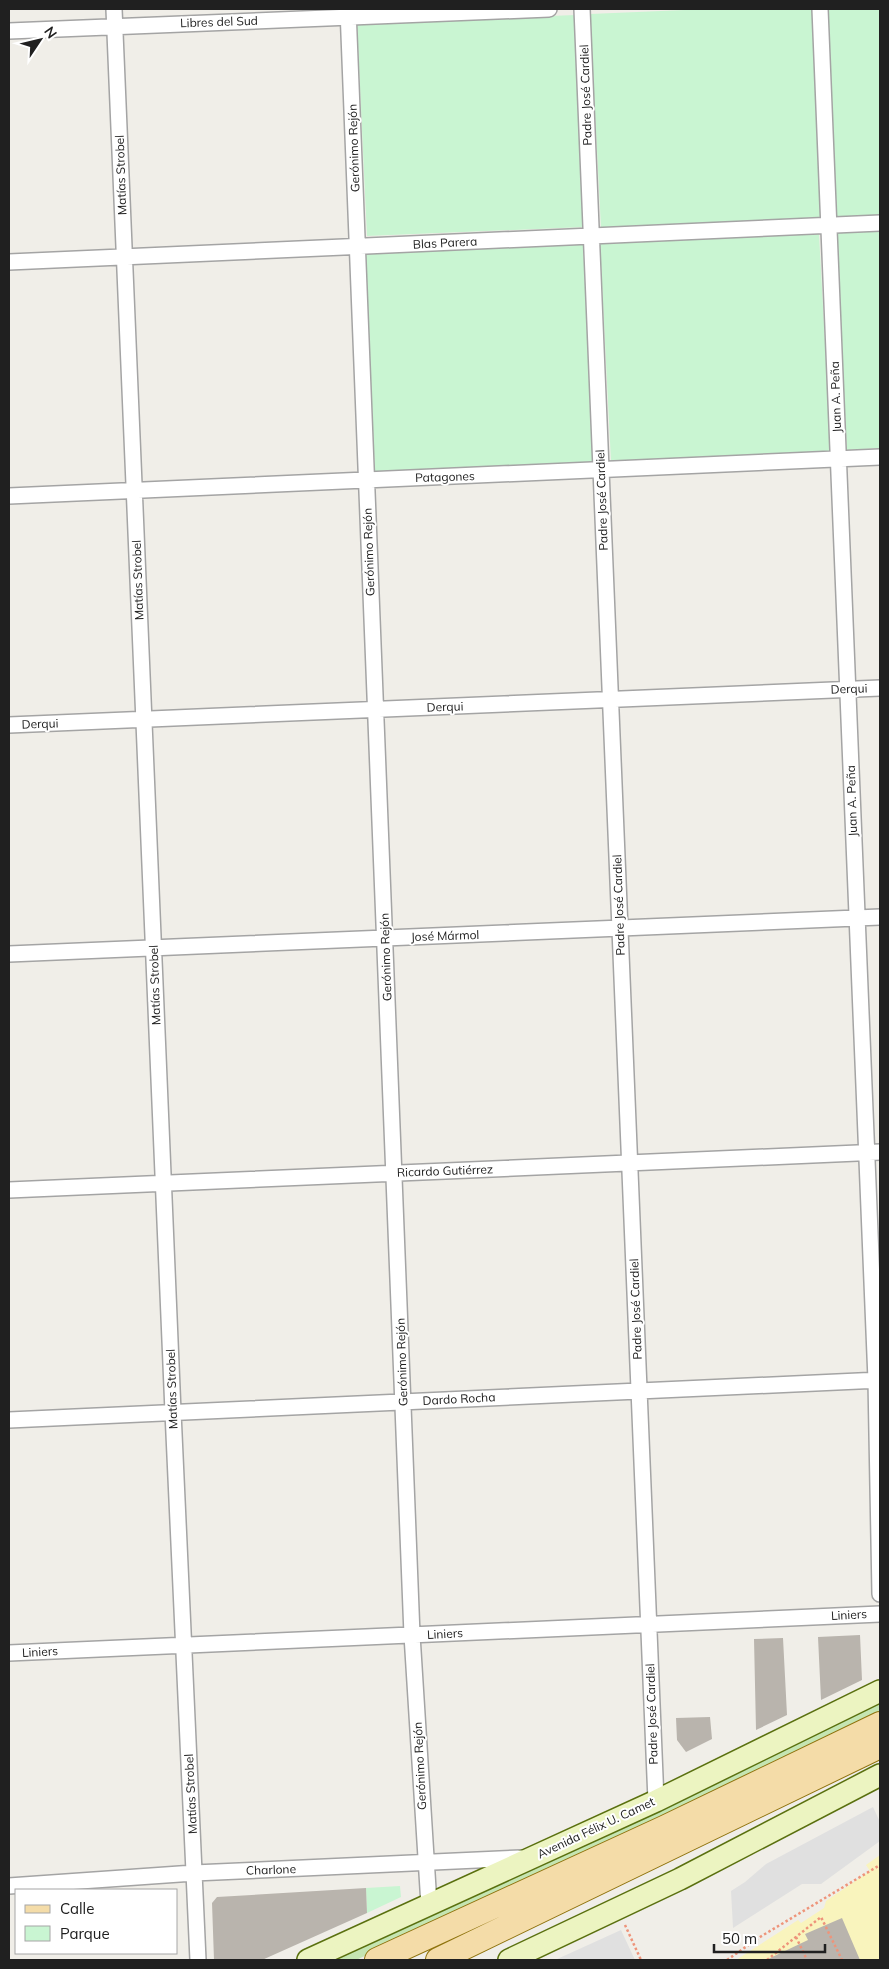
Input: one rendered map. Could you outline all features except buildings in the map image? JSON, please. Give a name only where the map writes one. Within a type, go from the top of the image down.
[{"type":"main road","name":"Avenida Félix U. Camet","points":[[308,1960],[656,1801],[880,1691]]},
{"type":"main road","points":[[377,1960],[664,1828],[880,1724]]},
{"type":"main road","points":[[438,1960],[880,1746]]},
{"type":"main road","points":[[509,1960],[680,1879],[880,1775]]},
{"type":"street","name":"Matías Strobel","points":[[114,9],[163,1183],[198,1960]]},
{"type":"street","name":"Libres del Sud","points":[[9,31],[114,27],[348,13],[549,9]]},
{"type":"street","name":"Padre José Cardiel","points":[[582,9],[656,1801]]},
{"type":"street","name":"Juan A. Peña","points":[[820,9],[857,918],[873,1153],[880,1594]]},
{"type":"street","name":"Gerónimo Rejón","points":[[348,13],[412,1635],[429,1905]]},
{"type":"street","name":"Blas Parera","points":[[9,262],[880,223]]},
{"type":"street","name":"Patagones","points":[[9,496],[880,457]]},
{"type":"street","name":"Derqui","points":[[9,726],[880,688]]},
{"type":"street","name":"José Mármol","points":[[9,954],[880,917]]},
{"type":"street","name":"Ricardo Gutiérrez","points":[[9,1190],[873,1153]]},
{"type":"street","name":"Dardo Rocha","points":[[9,1420],[878,1380]]},
{"type":"street","name":"Liniers","points":[[9,1653],[880,1614]]},
{"type":"street","name":"Charlone","points":[[9,1886],[194,1873],[532,1858]]},
{"type":"path","points":[[727,1960],[760,1937],[880,1865]]},
{"type":"path","points":[[767,1960],[772,1959],[821,1917],[842,1960]]},
{"type":"path","points":[[623,1920],[641,1960]]},
{"type":"path","points":[[796,1937],[807,1960]]},
{"type":"green space","points":[[708,9],[812,9],[823,217],[601,228],[590,14]]},
{"type":"green space","points":[[827,9],[880,9],[880,215],[837,217]]},
{"type":"green space","points":[[575,15],[585,227],[367,236],[357,24]]},
{"type":"green space","points":[[880,231],[880,448],[847,450],[836,233]]},
{"type":"green space","points":[[819,234],[831,451],[611,461],[600,244]]},
{"type":"green space","points":[[583,244],[594,463],[375,472],[365,254]]},
{"type":"green space","points":[[880,1700],[880,1712],[663,1819],[356,1960],[330,1960]]},
{"type":"green space","points":[[400,1886],[401,1897],[367,1913],[366,1888]]},
{"type":"sand","points":[[880,1855],[880,1960],[736,1960],[798,1920],[801,1923],[824,1908],[826,1901],[870,1871],[866,1865]]},
{"type":"shaded area","points":[[873,1807],[880,1822],[880,1841],[821,1884],[802,1884],[733,1928],[731,1891],[766,1864]]},
{"type":"shaded area","points":[[621,1930],[635,1960],[555,1960]]}]
